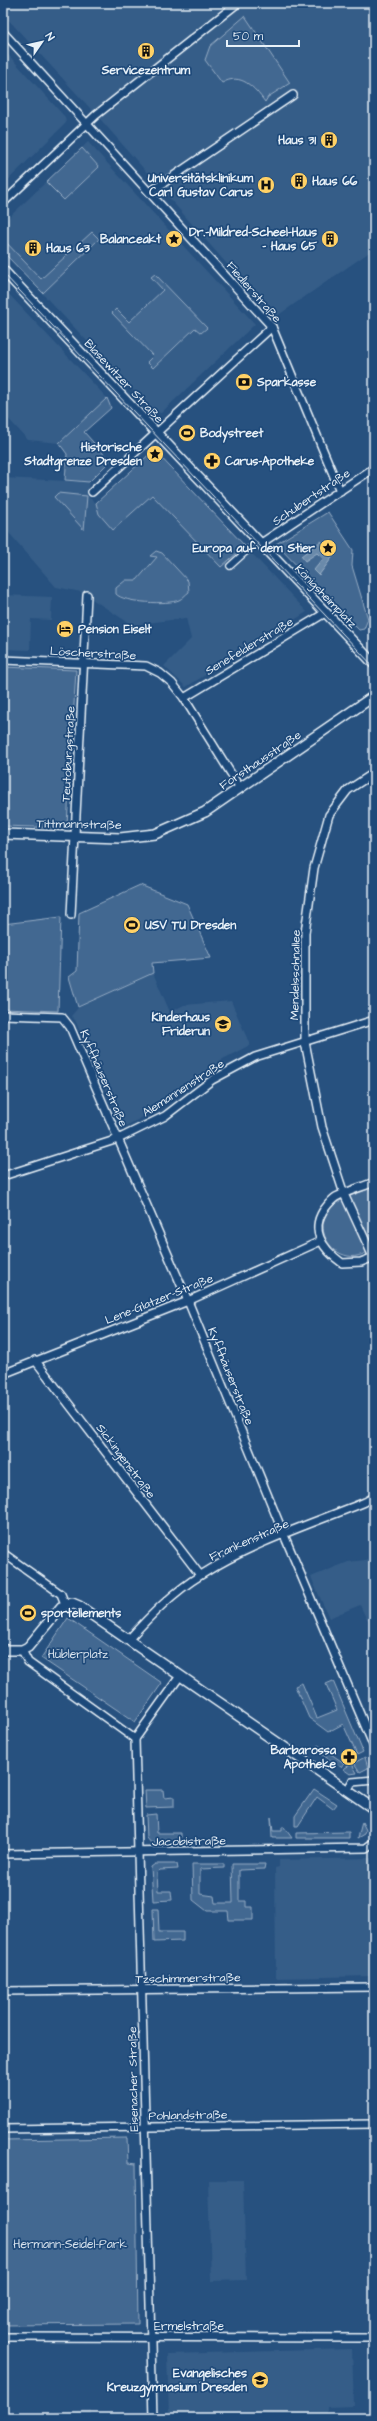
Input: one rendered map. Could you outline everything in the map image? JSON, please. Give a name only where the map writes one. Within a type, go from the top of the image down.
[{"type":"street","points":[[3,203],[88,123],[238,3]]},
{"type":"street","name":"Fiedlerstraße","points":[[3,32],[88,123],[272,327],[340,491]]},
{"type":"street","points":[[150,192],[293,95]]},
{"type":"street","name":"Blasewitzer Straße","points":[[3,270],[260,544]]},
{"type":"street","points":[[92,492],[272,327]]},
{"type":"street","name":"Schubertstraße","points":[[260,544],[374,468]]},
{"type":"street","name":"Königsheimplatz","points":[[260,544],[374,664]]},
{"type":"street","points":[[230,566],[250,548]]},
{"type":"street","name":"Teutoburgstraße","points":[[71,915],[87,595]]},
{"type":"street","name":"Senefelderstraße","points":[[184,698],[325,613]]},
{"type":"street","name":"Löscherstraße","points":[[3,660],[146,666],[172,683],[184,698],[240,788]]},
{"type":"street","name":"Forsthausstraße","points":[[155,834],[205,812],[374,696]]},
{"type":"street","name":"Mendelssohnallee","points":[[374,773],[348,790],[329,815],[314,868],[305,933],[305,1042],[322,1127],[344,1194],[374,1258]]},
{"type":"street","name":"Tittmannstraße","points":[[3,834],[120,838],[155,834]]},
{"type":"street","name":"Kyffhäuserstraße","points":[[3,1015],[62,1017],[70,1027],[188,1301],[284,1535],[374,1747]]},
{"type":"street","name":"Alemannenstraße","points":[[3,1176],[118,1139],[165,1116],[212,1080],[255,1057],[374,1020]]},
{"type":"street","points":[[374,1182],[344,1194],[327,1204],[318,1220],[317,1232],[321,1241],[331,1255],[342,1263],[362,1262],[374,1258]]},
{"type":"street","name":"Lene-Glatzer-Straße","points":[[3,1374],[35,1360],[188,1301],[321,1241]]},
{"type":"street","name":"Sickingenstraße","points":[[35,1360],[200,1575]]},
{"type":"street","name":"Frankenstraße","points":[[128,1640],[158,1608],[200,1575],[229,1558],[374,1497]]},
{"type":"street","points":[[3,1553],[61,1594],[65,1604]]},
{"type":"street","points":[[65,1604],[79,1606],[374,1809]]},
{"type":"street","points":[[3,1650],[22,1650],[28,1647],[65,1604]]},
{"type":"street","points":[[22,1650],[28,1662],[135,1739],[180,1676]]},
{"type":"street","name":"Eisenacher Straße","points":[[135,1739],[153,2418]]},
{"type":"street","points":[[347,1791],[352,1782],[374,1780]]},
{"type":"street","name":"Jacobistraße","points":[[3,1854],[138,1853],[366,1848],[374,1842]]},
{"type":"street","name":"Tzschimmerstraße","points":[[3,1991],[374,1987]]},
{"type":"street","name":"Pohlandstraße","points":[[3,2129],[374,2124]]},
{"type":"street","name":"Ermelstraße","points":[[3,2337],[374,2338]]},
{"type":"shaded area","name":"Universitätsklinikum Carl Gustav Carus","points":[[3,3],[374,3],[374,249],[274,318],[101,120],[3,14]]},
{"type":"shaded area","points":[[3,49],[65,117],[66,123],[3,185]]},
{"type":"shaded area","points":[[88,142],[255,324],[161,413],[154,412],[3,252],[3,223]]},
{"type":"shaded area","points":[[3,288],[107,398],[59,443],[28,440],[3,413]]},
{"type":"shaded area","points":[[154,450],[307,612],[186,687],[164,666],[191,639],[186,618],[132,625],[81,592],[56,587],[3,526],[3,478],[89,482],[87,496],[96,503]]},
{"type":"shaded area","points":[[321,541],[334,555],[319,575],[314,570],[323,559],[317,553],[305,561],[301,556]]},
{"type":"shaded area","points":[[3,595],[52,597],[51,620],[31,619],[30,650],[3,649]]},
{"type":"shaded area","points":[[153,973],[170,1012],[184,1005],[231,1001],[250,1045],[221,1060],[160,1108],[122,1128],[75,1020],[71,1016],[78,1008]]},
{"type":"shaded area","points":[[374,1559],[374,1625],[366,1618],[360,1605],[329,1618],[311,1577],[348,1562]]},
{"type":"shaded area","points":[[374,1858],[374,1976],[276,1978],[275,1868],[279,1867],[279,1860]]},
{"type":"shaded area","points":[[208,2180],[243,2180],[246,2280],[211,2281]]},
{"type":"shaded area","name":"Evangelisches Kreuzgymnasium Dresden","points":[[352,2349],[354,2406],[327,2407],[327,2418],[169,2418],[167,2354]]},
{"type":"shaded area","points":[[91,2411],[91,2418],[3,2418],[3,2413]]},
{"type":"green space","points":[[245,16],[290,83],[268,97],[265,102],[252,86],[241,80],[235,79],[222,83],[205,60],[210,46]]},
{"type":"green space","points":[[82,148],[99,167],[64,200],[46,182]]},
{"type":"green space","points":[[92,232],[99,239],[43,293],[3,252],[3,239],[41,279]]},
{"type":"green space","points":[[155,274],[207,328],[201,333],[195,328],[153,368],[147,362],[153,356],[112,313],[116,309],[129,322],[163,290],[151,277]]},
{"type":"green space","points":[[107,398],[111,408],[84,432],[110,461],[89,482],[65,480],[67,454],[59,443]]},
{"type":"green space","points":[[154,450],[245,546],[221,567],[152,495],[113,530],[99,514],[96,503]]},
{"type":"green space","points":[[58,493],[87,496],[84,530],[54,497]]},
{"type":"green space","points":[[328,512],[353,550],[352,566],[368,619],[364,629],[359,630],[276,544]],"holes":[[[321,542],[334,555],[323,559],[317,553]]]},
{"type":"green space","points":[[156,551],[162,553],[188,581],[189,592],[181,599],[173,602],[156,603],[128,599],[116,594],[116,588],[126,580],[137,580],[157,557],[150,556]]},
{"type":"green space","points":[[3,667],[76,670],[67,826],[64,828],[3,826]]},
{"type":"green space","points":[[140,885],[187,904],[211,958],[152,963],[153,973],[78,1007],[69,977],[77,971],[79,913]]},
{"type":"green space","points":[[61,917],[58,1011],[3,1009],[3,924]]},
{"type":"green space","points":[[374,1187],[374,1249],[355,1256],[341,1254],[330,1245],[326,1239],[323,1225],[324,1218],[332,1206],[343,1199]]},
{"type":"green space","name":"Hüblerplatz","points":[[68,1618],[162,1683],[135,1722],[41,1658]]},
{"type":"green space","points":[[333,1681],[363,1752],[357,1755],[343,1724],[328,1732],[309,1718],[295,1686],[302,1683],[317,1718],[337,1710],[326,1684]]},
{"type":"green space","points":[[318,1745],[344,1763],[341,1767],[315,1750]]},
{"type":"green space","points":[[365,1757],[368,1768],[360,1772],[354,1763]]},
{"type":"green space","points":[[352,1764],[357,1773],[350,1774],[343,1769]]},
{"type":"green space","points":[[314,1789],[337,1804],[333,1809],[317,1797],[298,1826],[295,1826],[295,1816]]},
{"type":"green space","points":[[145,1790],[163,1790],[164,1798],[174,1797],[174,1807],[146,1808]]},
{"type":"green space","points":[[156,1814],[157,1833],[181,1833],[181,1843],[151,1843],[147,1838],[146,1815]]},
{"type":"green space","points":[[271,1817],[273,1831],[282,1831],[282,1827],[284,1827],[292,1838],[272,1838]]},
{"type":"green space","points":[[362,1822],[366,1830],[365,1834],[358,1838]]},
{"type":"green space","points":[[349,1832],[349,1838],[296,1838],[296,1833]]},
{"type":"green space","points":[[155,1864],[177,1864],[178,1869],[160,1870],[157,1873],[158,1891],[171,1891],[172,1900],[153,1901],[151,1867]]},
{"type":"green space","points":[[192,1864],[224,1864],[224,1868],[200,1869],[200,1894],[214,1896],[215,1903],[233,1903],[232,1864],[265,1864],[264,1869],[239,1870],[239,1901],[246,1901],[246,1907],[253,1907],[253,1920],[229,1920],[228,1911],[207,1911],[193,1900]]},
{"type":"green space","points":[[153,1909],[158,1909],[159,1932],[183,1932],[183,1941],[154,1942]]},
{"type":"green space","name":"Hermann-Seidel-Park","points":[[127,2138],[128,2163],[136,2164],[138,2324],[3,2325],[3,2140]]},
{"type":"tram line","points":[[3,273],[374,667]]},
{"type":"place","name":"Servicezentrum","points":[[146,51]]},
{"type":"place","name":"Haus 31","points":[[329,140]]},
{"type":"place","name":"Haus 66","points":[[299,181]]},
{"type":"place","name":"Universitätsklinikum Carl Gustav Carus","points":[[266,185]]},
{"type":"place","name":"Balanceakt","points":[[174,239]]},
{"type":"place","name":"Dr.-Mildred-Scheel-Haus - Haus 65","points":[[330,239]]},
{"type":"place","name":"Haus 63","points":[[33,248]]},
{"type":"place","name":"Sparkasse","points":[[244,382]]},
{"type":"place","name":"Bodystreet","points":[[187,433]]},
{"type":"place","name":"Historische Stadtgrenze Dresden","points":[[155,454]]},
{"type":"place","name":"Carus-Apotheke","points":[[212,461]]},
{"type":"place","name":"Europa auf dem Stier","points":[[328,548]]},
{"type":"place","name":"Pension Eiselt","points":[[65,629]]},
{"type":"place","name":"USV TU Dresden","points":[[132,925]]},
{"type":"place","name":"Kinderhaus Friderun","points":[[223,1024]]},
{"type":"place","name":"sportellements","points":[[28,1613]]},
{"type":"place","name":"Barbarossa Apotheke","points":[[349,1757]]},
{"type":"place","name":"Evangelisches Kreuzgymnasium Dresden","points":[[260,2380]]}]
